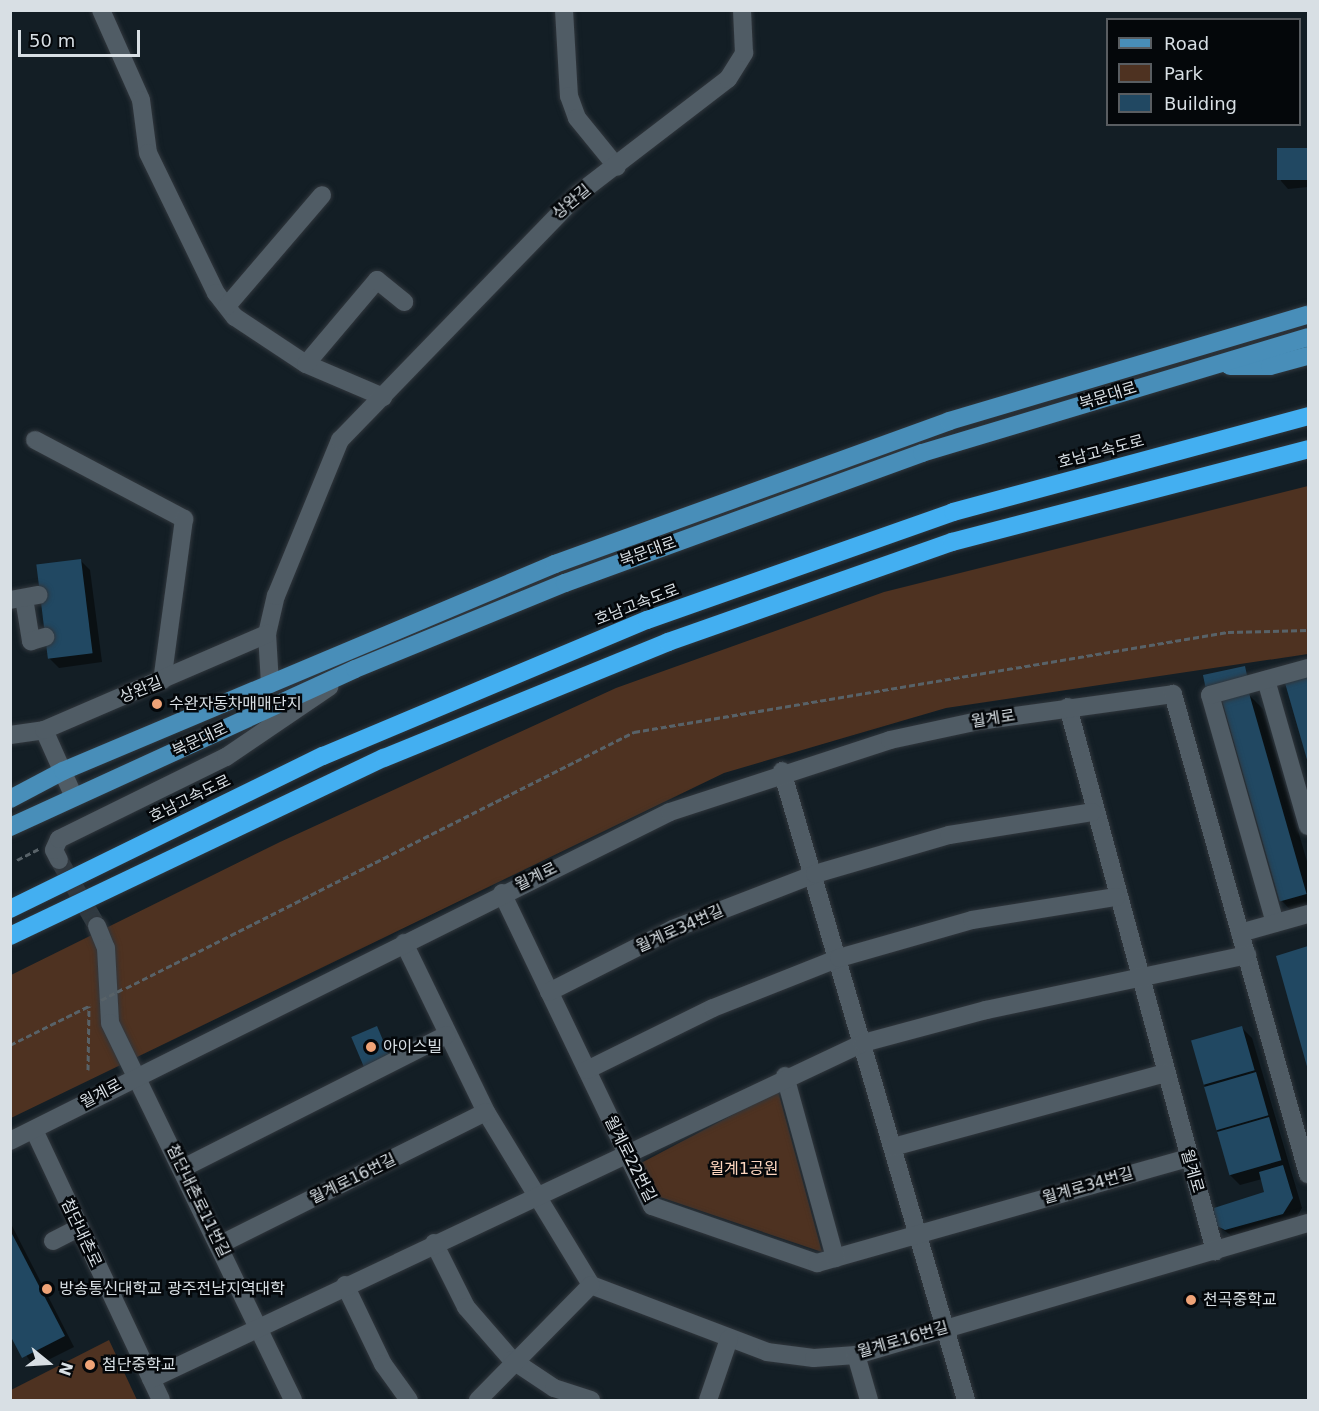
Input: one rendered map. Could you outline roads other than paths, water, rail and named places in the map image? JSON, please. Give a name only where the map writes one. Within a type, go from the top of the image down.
[{"type":"highway","name":"호남고속도로","points":[[10,909],[322,756],[647,620],[953,512],[1308,416]]},
{"type":"highway","points":[[10,936],[384,758],[668,642],[952,542],[1308,449]]},
{"type":"highway","points":[[10,903],[54,887]]},
{"type":"main road","points":[[1238,334],[1308,305]]},
{"type":"main road","name":"북문대로","points":[[10,799],[63,771],[555,564],[949,421],[1308,315]]},
{"type":"main road","name":"북문대로","points":[[10,827],[355,669],[565,582],[922,453],[1308,337]]},
{"type":"main road","points":[[1204,367],[1270,366],[1308,356]]},
{"type":"street","points":[[101,10],[141,100],[148,153],[180,226],[226,306],[306,364],[383,397]]},
{"type":"street","points":[[564,10],[569,96],[577,118],[617,166]]},
{"type":"street","name":"상완길","points":[[270,684],[267,634],[320,481],[340,440],[548,223],[728,79],[744,53],[742,10]]},
{"type":"street","points":[[226,306],[322,195]]},
{"type":"street","points":[[306,364],[377,280],[404,302]]},
{"type":"street","points":[[35,440],[184,519],[162,681]]},
{"type":"street","points":[[24,598],[38,625]]},
{"type":"street","name":"상완길","points":[[10,735],[44,730],[267,634]]},
{"type":"street","points":[[1275,923],[1210,696],[1308,668]]},
{"type":"street","points":[[59,860],[54,850],[60,839],[226,757],[355,669]]},
{"type":"street","points":[[1266,680],[1308,826]]},
{"type":"street","name":"월계로","points":[[10,1141],[502,893],[670,812],[782,771],[890,740],[1068,707],[1173,694],[1308,1174]]},
{"type":"street","name":"월계로","points":[[1068,707],[1092,812],[1215,1251]]},
{"type":"street","points":[[44,730],[74,798]]},
{"type":"street","points":[[782,771],[815,874],[966,1401]]},
{"type":"street","name":"월계로34번길","points":[[549,992],[673,929],[815,874],[949,835],[1092,812]]},
{"type":"street","name":"월계로22번길","points":[[502,893],[652,1206],[816,1263],[918,1234]]},
{"type":"street","points":[[587,1070],[713,1008],[839,958],[972,920],[1116,897]]},
{"type":"street","points":[[1240,933],[1308,914]]},
{"type":"street","name":"첨단내촌로11번길","points":[[96,926],[106,948],[110,1023],[183,1168],[256,1328],[293,1401]]},
{"type":"street","points":[[404,944],[446,1035],[486,1112],[591,1285],[512,1360],[478,1401]]},
{"type":"street","points":[[152,1379],[785,1076],[863,1043],[1246,955]]},
{"type":"street","points":[[183,1168],[446,1035]]},
{"type":"street","points":[[893,1147],[1165,1073]]},
{"type":"street","points":[[785,1076],[835,1258]]},
{"type":"street","name":"월계로16번길","points":[[219,1245],[486,1112]]},
{"type":"street","name":"첨단내촌로","points":[[34,1130],[161,1401]]},
{"type":"street","name":"월계로34번길","points":[[918,1234],[1189,1158]]},
{"type":"street","name":"월계로16번길","points":[[591,1285],[767,1352],[814,1358],[856,1354],[1308,1223]]},
{"type":"street","points":[[53,1241],[78,1228]]},
{"type":"street","points":[[434,1243],[466,1307],[512,1360],[554,1388],[591,1401]]},
{"type":"street","points":[[345,1285],[383,1364],[409,1401]]},
{"type":"street","points":[[708,1401],[729,1339]]},
{"type":"street","points":[[856,1354],[869,1401]]},
{"type":"tunnel","points":[[59,860],[97,926]]},
{"type":"place","name":"수완자동차매매단지","points":[[157,704]]},
{"type":"place","name":"아이스빌","points":[[371,1047]]},
{"type":"place","name":"방송통신대학교 광주전남지역대학","points":[[47,1289]]},
{"type":"place","name":"천곡중학교","points":[[1191,1300]]},
{"type":"place","name":"첨단중학교","points":[[90,1365]]},
{"type":"park label","name":"월계1공원","points":[[744,1169]]}]
